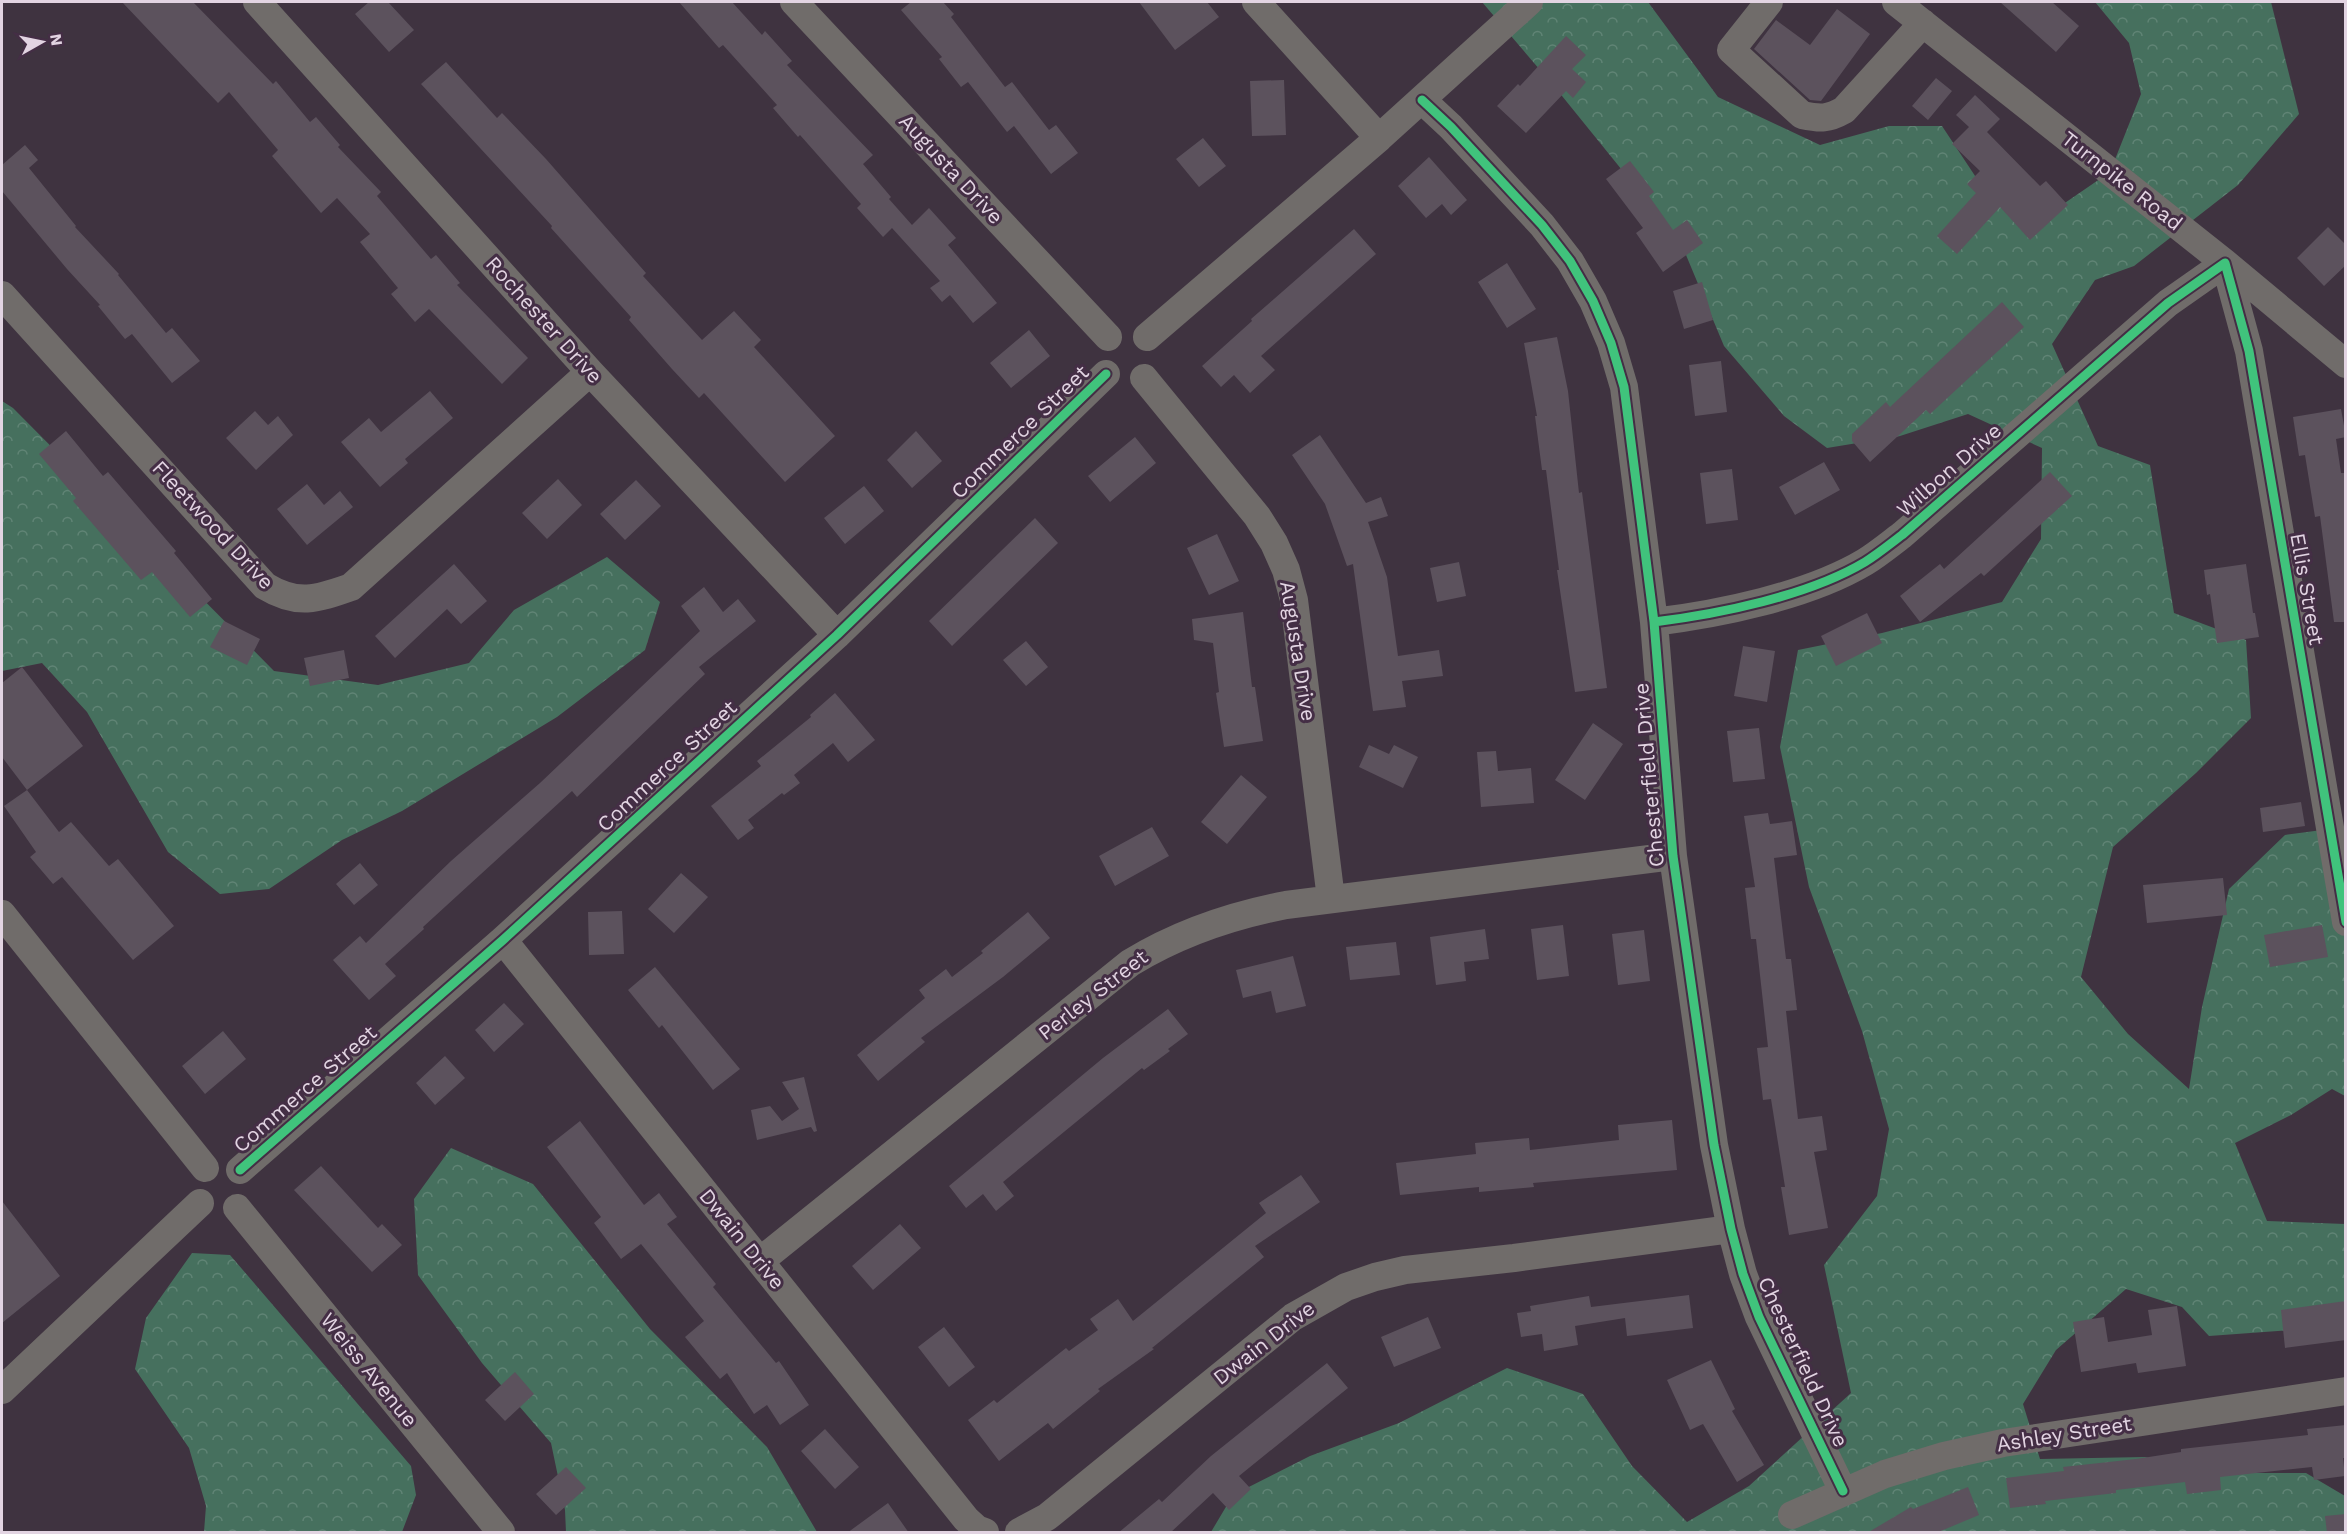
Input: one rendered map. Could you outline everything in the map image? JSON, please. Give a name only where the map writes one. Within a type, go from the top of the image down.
[{"type":"street","name":"Augusta Drive","points":[[794,2],[1108,337]]},
{"type":"street","points":[[1256,2],[1379,138]]},
{"type":"street","points":[[1147,337],[1379,138],[1529,2]]},
{"type":"street","points":[[1769,2],[1731,50],[1802,115],[1814,118],[1830,118],[1844,110],[1923,23]]},
{"type":"street","name":"Turnpike Road","points":[[1896,2],[2225,263],[2346,364]]},
{"type":"street","name":"Rochester Drive","points":[[262,3],[590,372],[837,634]]},
{"type":"street","name":"Chesterfield Drive","points":[[1422,100],[1451,127],[1542,225],[1570,261],[1593,301],[1611,343],[1624,387],[1654,622],[1673,856],[1714,1145],[1731,1229],[1743,1274],[1759,1317],[1843,1491]]},
{"type":"street","name":"Wilbon Drive","points":[[1654,622],[1690,617],[1795,592],[1824,582],[1865,562],[1902,535],[2168,303],[2225,263]]},
{"type":"street","name":"Ellis Street","points":[[2225,263],[2249,351],[2346,922]]},
{"type":"street","name":"Fleetwood Drive","points":[[2,295],[265,586],[278,594],[307,600],[351,587],[590,372]]},
{"type":"street","points":[[1130,329],[1147,337],[1151,344],[1154,362],[1144,378],[1131,383],[1122,383],[1106,374],[1100,363],[1100,353],[1102,344],[1108,337],[1121,330],[1130,329]]},
{"type":"street","name":"Commerce Street","points":[[240,1170],[503,940],[837,634],[1106,374]]},
{"type":"street","name":"Augusta Drive","points":[[1144,378],[1257,516],[1274,543],[1286,570],[1294,600],[1331,899]]},
{"type":"street","name":"Perley Street","points":[[760,1261],[1130,963],[1147,952],[1197,928],[1241,914],[1286,905],[1673,856]]},
{"type":"street","points":[[2,914],[205,1168]]},
{"type":"street","name":"Dwain Drive","points":[[503,940],[966,1519],[985,1533]]},
{"type":"street","points":[[224,1162],[240,1170],[246,1184],[246,1193],[237,1208],[223,1214],[214,1213],[200,1203],[195,1192],[196,1183],[205,1168],[214,1163],[224,1162]]},
{"type":"street","points":[[2,1390],[200,1203]]},
{"type":"street","name":"Weiss Avenue","points":[[237,1208],[501,1533]]},
{"type":"street","name":"Dwain Drive","points":[[1019,1533],[1047,1517],[1293,1317],[1346,1287],[1405,1270],[1731,1229]]},
{"type":"street","name":"Ashley Street","points":[[1792,1515],[1885,1474],[1944,1456],[2003,1443],[2346,1391]]},
{"type":"green space","points":[[1482,2],[1648,2],[1718,97],[1820,145],[1889,126],[1942,126],[1987,194],[2040,220],[2110,172],[2141,94],[2129,43],[2095,2],[2271,2],[2299,114],[2238,185],[2134,266],[2095,280],[2052,344],[2098,446],[2150,465],[2174,613],[2246,640],[2251,718],[2196,773],[2113,847],[2081,977],[2128,1034],[2189,1089],[2202,1007],[2229,889],[2285,835],[2345,827],[2345,1096],[2332,1089],[2291,1115],[2235,1143],[2267,1221],[2345,1224],[2345,1326],[2209,1336],[2182,1307],[2126,1289],[2056,1350],[2023,1404],[2040,1459],[2145,1457],[2184,1466],[2257,1473],[2306,1473],[2345,1496],[2345,1532],[1211,1532],[1233,1495],[1310,1456],[1399,1423],[1507,1368],[1583,1394],[1632,1466],[1687,1522],[1749,1486],[1851,1393],[1824,1265],[1877,1196],[1889,1129],[1862,1031],[1809,887],[1780,747],[1798,650],[1882,633],[2002,602],[2041,539],[2042,448],[1968,414],[1900,436],[1827,448],[1784,416],[1724,346],[1681,243],[1558,91]]},
{"type":"green space","points":[[2,401],[13,408],[274,671],[378,685],[469,663],[514,610],[607,557],[660,602],[645,650],[557,717],[402,811],[342,840],[269,889],[220,894],[168,852],[87,712],[42,663],[2,671]]},
{"type":"green space","points":[[451,1148],[533,1184],[650,1329],[767,1447],[817,1532],[566,1532],[565,1510],[551,1443],[482,1363],[418,1275],[414,1199]]},
{"type":"green space","points":[[192,1253],[230,1255],[411,1466],[416,1495],[402,1532],[204,1532],[206,1506],[189,1448],[135,1369],[146,1318]]},
{"type":"building","points":[[122,2],[193,2],[273,84],[276,81],[310,122],[316,117],[340,145],[338,147],[381,192],[377,196],[431,259],[436,255],[460,283],[457,285],[528,358],[502,384],[429,309],[415,322],[391,294],[398,288],[360,242],[370,234],[337,198],[321,213],[272,156],[278,150],[229,92],[218,103]]},
{"type":"building","points":[[369,2],[388,2],[414,30],[389,52],[355,14]]},
{"type":"building","points":[[679,2],[732,2],[762,35],[765,31],[792,61],[787,65],[873,155],[863,164],[891,197],[889,199],[912,225],[929,208],[956,238],[948,245],[997,303],[973,323],[950,295],[942,302],[930,288],[940,281],[892,228],[883,237],[857,208],[861,204],[773,108],[777,105],[723,45],[719,48]]},
{"type":"building","points":[[911,2],[943,2],[954,14],[951,17],[1005,87],[1012,82],[1049,130],[1056,125],[1078,153],[1051,174],[1014,126],[1007,132],[968,82],[961,87],[939,59],[942,57],[901,10]]},
{"type":"building","points":[[1139,2],[1207,2],[1219,17],[1175,50]]},
{"type":"building","points":[[2000,2],[2052,2],[2079,26],[2056,52]]},
{"type":"building","points":[[1837,9],[1870,34],[1821,101],[1810,100],[1754,49],[1776,20],[1810,45]]},
{"type":"building","points":[[1566,36],[1586,55],[1572,69],[1586,82],[1573,98],[1566,91],[1526,133],[1497,106],[1518,84],[1520,86]]},
{"type":"building","points":[[446,62],[497,118],[502,113],[546,159],[646,273],[643,276],[702,340],[734,311],[761,340],[754,347],[835,436],[785,482],[704,393],[699,398],[672,369],[629,320],[631,317],[551,228],[552,226],[421,84]]},
{"type":"building","points":[[1936,78],[1952,91],[1928,120],[1912,106]]},
{"type":"building","points":[[1284,80],[1286,135],[1252,136],[1250,81]]},
{"type":"building","points":[[1975,95],[2000,119],[1987,132],[2040,186],[2046,181],[2068,205],[2030,240],[2000,207],[1957,254],[1937,236],[1976,193],[1967,184],[1980,171],[1952,144],[1969,127],[1956,115]]},
{"type":"building","points":[[1203,138],[1226,166],[1199,187],[1176,159]]},
{"type":"building","points":[[25,145],[38,160],[29,168],[75,227],[119,274],[166,333],[172,328],[200,361],[172,383],[132,334],[125,339],[98,306],[100,305],[2,191],[2,165]]},
{"type":"building","points":[[1429,157],[1467,200],[1451,215],[1442,204],[1426,218],[1398,186]]},
{"type":"building","points":[[1630,161],[1654,192],[1649,196],[1673,230],[1687,220],[1703,243],[1663,272],[1636,233],[1643,228],[1606,179]]},
{"type":"building","points":[[2328,227],[2346,245],[2346,265],[2324,286],[2297,258]]},
{"type":"building","points":[[1354,229],[1376,254],[1261,356],[1275,370],[1250,393],[1234,375],[1221,387],[1202,366],[1252,321],[1251,319]]},
{"type":"building","points":[[1507,263],[1536,309],[1507,328],[1478,282]]},
{"type":"building","points":[[1702,282],[1713,320],[1684,329],[1673,291]]},
{"type":"building","points":[[2002,302],[2024,327],[1930,414],[1926,410],[1870,462],[1852,441],[1852,434],[1886,402],[1890,407]]},
{"type":"building","points":[[1029,330],[1050,356],[1011,388],[990,363]]},
{"type":"building","points":[[1557,337],[1568,391],[1579,493],[1582,492],[1607,688],[1575,692],[1557,570],[1559,570],[1546,470],[1542,470],[1535,416],[1537,416],[1524,343]]},
{"type":"building","points":[[1721,361],[1727,412],[1695,416],[1689,365]]},
{"type":"building","points":[[430,391],[453,418],[405,459],[408,463],[380,487],[341,442],[369,418],[381,432]]},
{"type":"building","points":[[2341,409],[2346,437],[2336,439],[2341,473],[2346,473],[2346,622],[2334,622],[2320,516],[2315,517],[2305,455],[2299,456],[2293,417]]},
{"type":"building","points":[[255,411],[268,425],[278,416],[293,435],[256,470],[226,438]]},
{"type":"building","points":[[66,431],[103,476],[108,472],[176,551],[174,553],[212,599],[190,617],[152,572],[141,580],[73,501],[76,498],[39,454]]},
{"type":"building","points":[[916,431],[942,461],[912,488],[887,460]]},
{"type":"building","points":[[1320,435],[1366,503],[1381,497],[1388,516],[1368,522],[1387,577],[1398,656],[1439,650],[1443,676],[1402,681],[1406,707],[1373,711],[1353,564],[1347,566],[1325,504],[1292,455]]},
{"type":"building","points":[[1135,437],[1156,463],[1110,502],[1088,476]]},
{"type":"building","points":[[1824,462],[1840,490],[1795,515],[1779,487]]},
{"type":"building","points":[[1732,469],[1738,520],[1706,524],[1700,473]]},
{"type":"building","points":[[2050,472],[2072,496],[1984,576],[1981,573],[1920,622],[1900,596],[1940,564],[1944,569]]},
{"type":"building","points":[[558,479],[582,505],[547,539],[522,513]]},
{"type":"building","points":[[636,480],[661,506],[625,540],[600,514]]},
{"type":"building","points":[[307,484],[324,505],[340,491],[353,507],[307,545],[277,509]]},
{"type":"building","points":[[864,486],[884,511],[845,544],[824,518]]},
{"type":"building","points":[[1035,518],[1058,543],[952,646],[929,621]]},
{"type":"building","points":[[1217,534],[1239,581],[1209,595],[1187,548]]},
{"type":"building","points":[[1459,562],[1466,596],[1437,602],[1430,568]]},
{"type":"building","points":[[454,564],[487,601],[461,624],[447,609],[395,658],[375,636]]},
{"type":"building","points":[[2246,564],[2259,637],[2217,643],[2204,570]]},
{"type":"building","points":[[704,587],[723,612],[738,599],[756,621],[699,667],[705,674],[577,797],[572,791],[385,964],[396,976],[369,1000],[333,960],[360,936],[366,943],[451,861],[540,783],[700,631],[681,606]]},
{"type":"building","points":[[1243,612],[1252,687],[1255,687],[1263,741],[1224,747],[1216,693],[1219,692],[1213,643],[1194,640],[1192,619]]},
{"type":"building","points":[[1867,613],[1882,643],[1836,666],[1821,636]]},
{"type":"building","points":[[224,621],[260,639],[247,665],[210,647]]},
{"type":"building","points":[[1026,641],[1048,667],[1026,686],[1003,660]]},
{"type":"building","points":[[1743,646],[1775,651],[1767,702],[1734,696]]},
{"type":"building","points":[[344,650],[349,678],[310,686],[304,658]]},
{"type":"building","points":[[22,667],[83,746],[27,790],[2,757],[2,683]]},
{"type":"building","points":[[835,693],[875,740],[848,762],[833,743],[794,775],[800,783],[784,795],[782,793],[748,820],[754,828],[738,840],[711,806],[761,766],[757,761],[811,717],[810,715]]},
{"type":"building","points":[[1593,723],[1623,744],[1585,800],[1555,780]]},
{"type":"building","points":[[1759,728],[1765,779],[1733,782],[1727,731]]},
{"type":"building","points":[[1369,745],[1389,754],[1394,745],[1418,757],[1403,788],[1359,767]]},
{"type":"building","points":[[1496,751],[1498,771],[1531,768],[1534,803],[1481,807],[1477,752]]},
{"type":"building","points":[[1241,775],[1267,797],[1227,844],[1201,822]]},
{"type":"building","points":[[27,790],[59,832],[71,822],[109,866],[118,859],[174,926],[133,960],[62,877],[53,884],[30,857],[36,852],[4,806]]},
{"type":"building","points":[[2301,802],[2305,826],[2263,832],[2260,808]]},
{"type":"building","points":[[1768,813],[1770,824],[1792,821],[1797,855],[1774,858],[1786,959],[1791,959],[1797,1010],[1786,1011],[1798,1119],[1822,1116],[1827,1150],[1814,1152],[1828,1228],[1789,1235],[1781,1187],[1785,1187],[1771,1099],[1763,1100],[1757,1048],[1768,1047],[1756,939],[1751,939],[1745,888],[1755,887],[1744,816]]},
{"type":"building","points":[[1152,827],[1169,856],[1115,886],[1099,856]]},
{"type":"building","points":[[360,863],[378,885],[354,905],[336,884]]},
{"type":"building","points":[[681,873],[708,897],[674,933],[648,909]]},
{"type":"building","points":[[2223,878],[2227,915],[2147,923],[2143,885]]},
{"type":"building","points":[[622,911],[624,954],[589,955],[588,912]]},
{"type":"building","points":[[1028,912],[1050,938],[1003,977],[921,1038],[925,1042],[878,1081],[857,1055],[925,998],[919,990],[946,969],[952,977],[983,953],[981,951]]},
{"type":"building","points":[[1563,925],[1569,976],[1537,980],[1531,929]]},
{"type":"building","points":[[2322,925],[2328,957],[2270,967],[2264,935]]},
{"type":"building","points":[[1485,929],[1489,959],[1464,962],[1466,981],[1436,985],[1430,937]]},
{"type":"building","points":[[1644,930],[1650,981],[1618,985],[1612,934]]},
{"type":"building","points":[[1396,942],[1400,975],[1350,980],[1346,947]]},
{"type":"building","points":[[1293,956],[1306,1006],[1276,1013],[1271,991],[1243,998],[1236,970]]},
{"type":"building","points":[[655,967],[740,1069],[713,1090],[662,1025],[659,1028],[628,990]]},
{"type":"building","points":[[504,1003],[524,1024],[494,1052],[475,1030]]},
{"type":"building","points":[[1168,1009],[1188,1034],[1168,1049],[1170,1051],[1144,1070],[1142,1068],[1003,1182],[1014,1196],[996,1211],[983,1194],[966,1208],[949,1186],[1103,1058]]},
{"type":"building","points":[[223,1031],[246,1059],[205,1094],[182,1066]]},
{"type":"building","points":[[445,1056],[465,1078],[435,1105],[416,1083]]},
{"type":"building","points":[[804,1077],[817,1131],[814,1132],[811,1127],[757,1140],[751,1110],[770,1106],[782,1121],[799,1109],[782,1082]]},
{"type":"building","points":[[1672,1120],[1677,1170],[1533,1183],[1534,1187],[1479,1192],[1479,1187],[1400,1195],[1396,1163],[1476,1154],[1475,1143],[1529,1138],[1530,1150],[1619,1140],[1618,1125]]},
{"type":"building","points":[[580,1121],[644,1205],[659,1193],[677,1217],[667,1224],[716,1284],[713,1287],[776,1363],[779,1361],[809,1405],[780,1425],[767,1405],[754,1414],[727,1373],[720,1379],[685,1337],[704,1321],[641,1244],[621,1259],[594,1223],[601,1217],[547,1147]]},
{"type":"building","points":[[321,1166],[378,1228],[382,1224],[402,1245],[372,1272],[294,1190]]},
{"type":"building","points":[[1301,1175],[1320,1202],[1255,1246],[1264,1257],[1152,1348],[1154,1349],[1098,1389],[1100,1391],[1053,1429],[1048,1423],[999,1461],[968,1420],[994,1400],[997,1403],[1066,1348],[1069,1351],[1098,1330],[1090,1319],[1118,1299],[1133,1321],[1266,1213],[1259,1203]]},
{"type":"building","points":[[2,1201],[60,1276],[2,1323]]},
{"type":"building","points":[[900,1224],[921,1248],[873,1290],[852,1266]]},
{"type":"building","points":[[1689,1295],[1693,1328],[1627,1336],[1625,1318],[1575,1326],[1578,1345],[1544,1351],[1542,1334],[1521,1337],[1517,1313],[1531,1311],[1530,1306],[1589,1296],[1591,1307]]},
{"type":"building","points":[[2346,1301],[2346,1340],[2285,1348],[2281,1310]]},
{"type":"building","points":[[2177,1306],[2186,1366],[2138,1373],[2136,1363],[2081,1372],[2073,1322],[2104,1317],[2108,1342],[2152,1335],[2148,1310]]},
{"type":"building","points":[[1428,1317],[1441,1348],[1394,1367],[1381,1337]]},
{"type":"building","points":[[944,1327],[975,1367],[949,1387],[918,1347]]},
{"type":"building","points":[[1711,1360],[1735,1409],[1732,1411],[1764,1465],[1737,1482],[1703,1424],[1690,1430],[1667,1380]]},
{"type":"building","points":[[1327,1363],[1348,1388],[1239,1476],[1251,1489],[1229,1510],[1213,1493],[1170,1533],[1118,1533],[1159,1499],[1162,1502],[1211,1456]]},
{"type":"building","points":[[515,1372],[534,1394],[505,1421],[485,1400]]},
{"type":"building","points":[[2346,1425],[2346,1458],[2343,1458],[2345,1476],[2314,1480],[2312,1467],[2220,1477],[2221,1490],[2187,1494],[2185,1482],[2116,1490],[2116,1493],[2045,1501],[2046,1504],[2010,1508],[2006,1478],[2064,1471],[2063,1467],[2181,1452],[2181,1449],[2308,1435],[2307,1429]]},
{"type":"building","points":[[825,1429],[859,1467],[835,1489],[801,1451]]},
{"type":"building","points":[[566,1467],[586,1488],[556,1515],[536,1494]]},
{"type":"building","points":[[1968,1487],[1979,1515],[1936,1533],[1867,1533],[1911,1507],[1913,1509]]},
{"type":"building","points":[[888,1503],[909,1533],[847,1533]]},
{"type":"building","points":[[2346,1514],[2346,1533],[2327,1533],[2325,1516]]},
{"type":"cycle path","points":[[1422,100],[1451,127],[1542,225],[1570,261],[1593,301],[1611,343],[1624,387],[1654,622],[1673,856],[1714,1145],[1731,1229],[1743,1274],[1759,1317],[1843,1491]]},
{"type":"cycle path","points":[[1654,622],[1762,602],[1817,585],[1865,562],[1902,535],[2168,303],[2225,263],[2249,351],[2346,922]]},
{"type":"cycle path","points":[[240,1170],[503,940],[837,635],[1106,374]]}]
